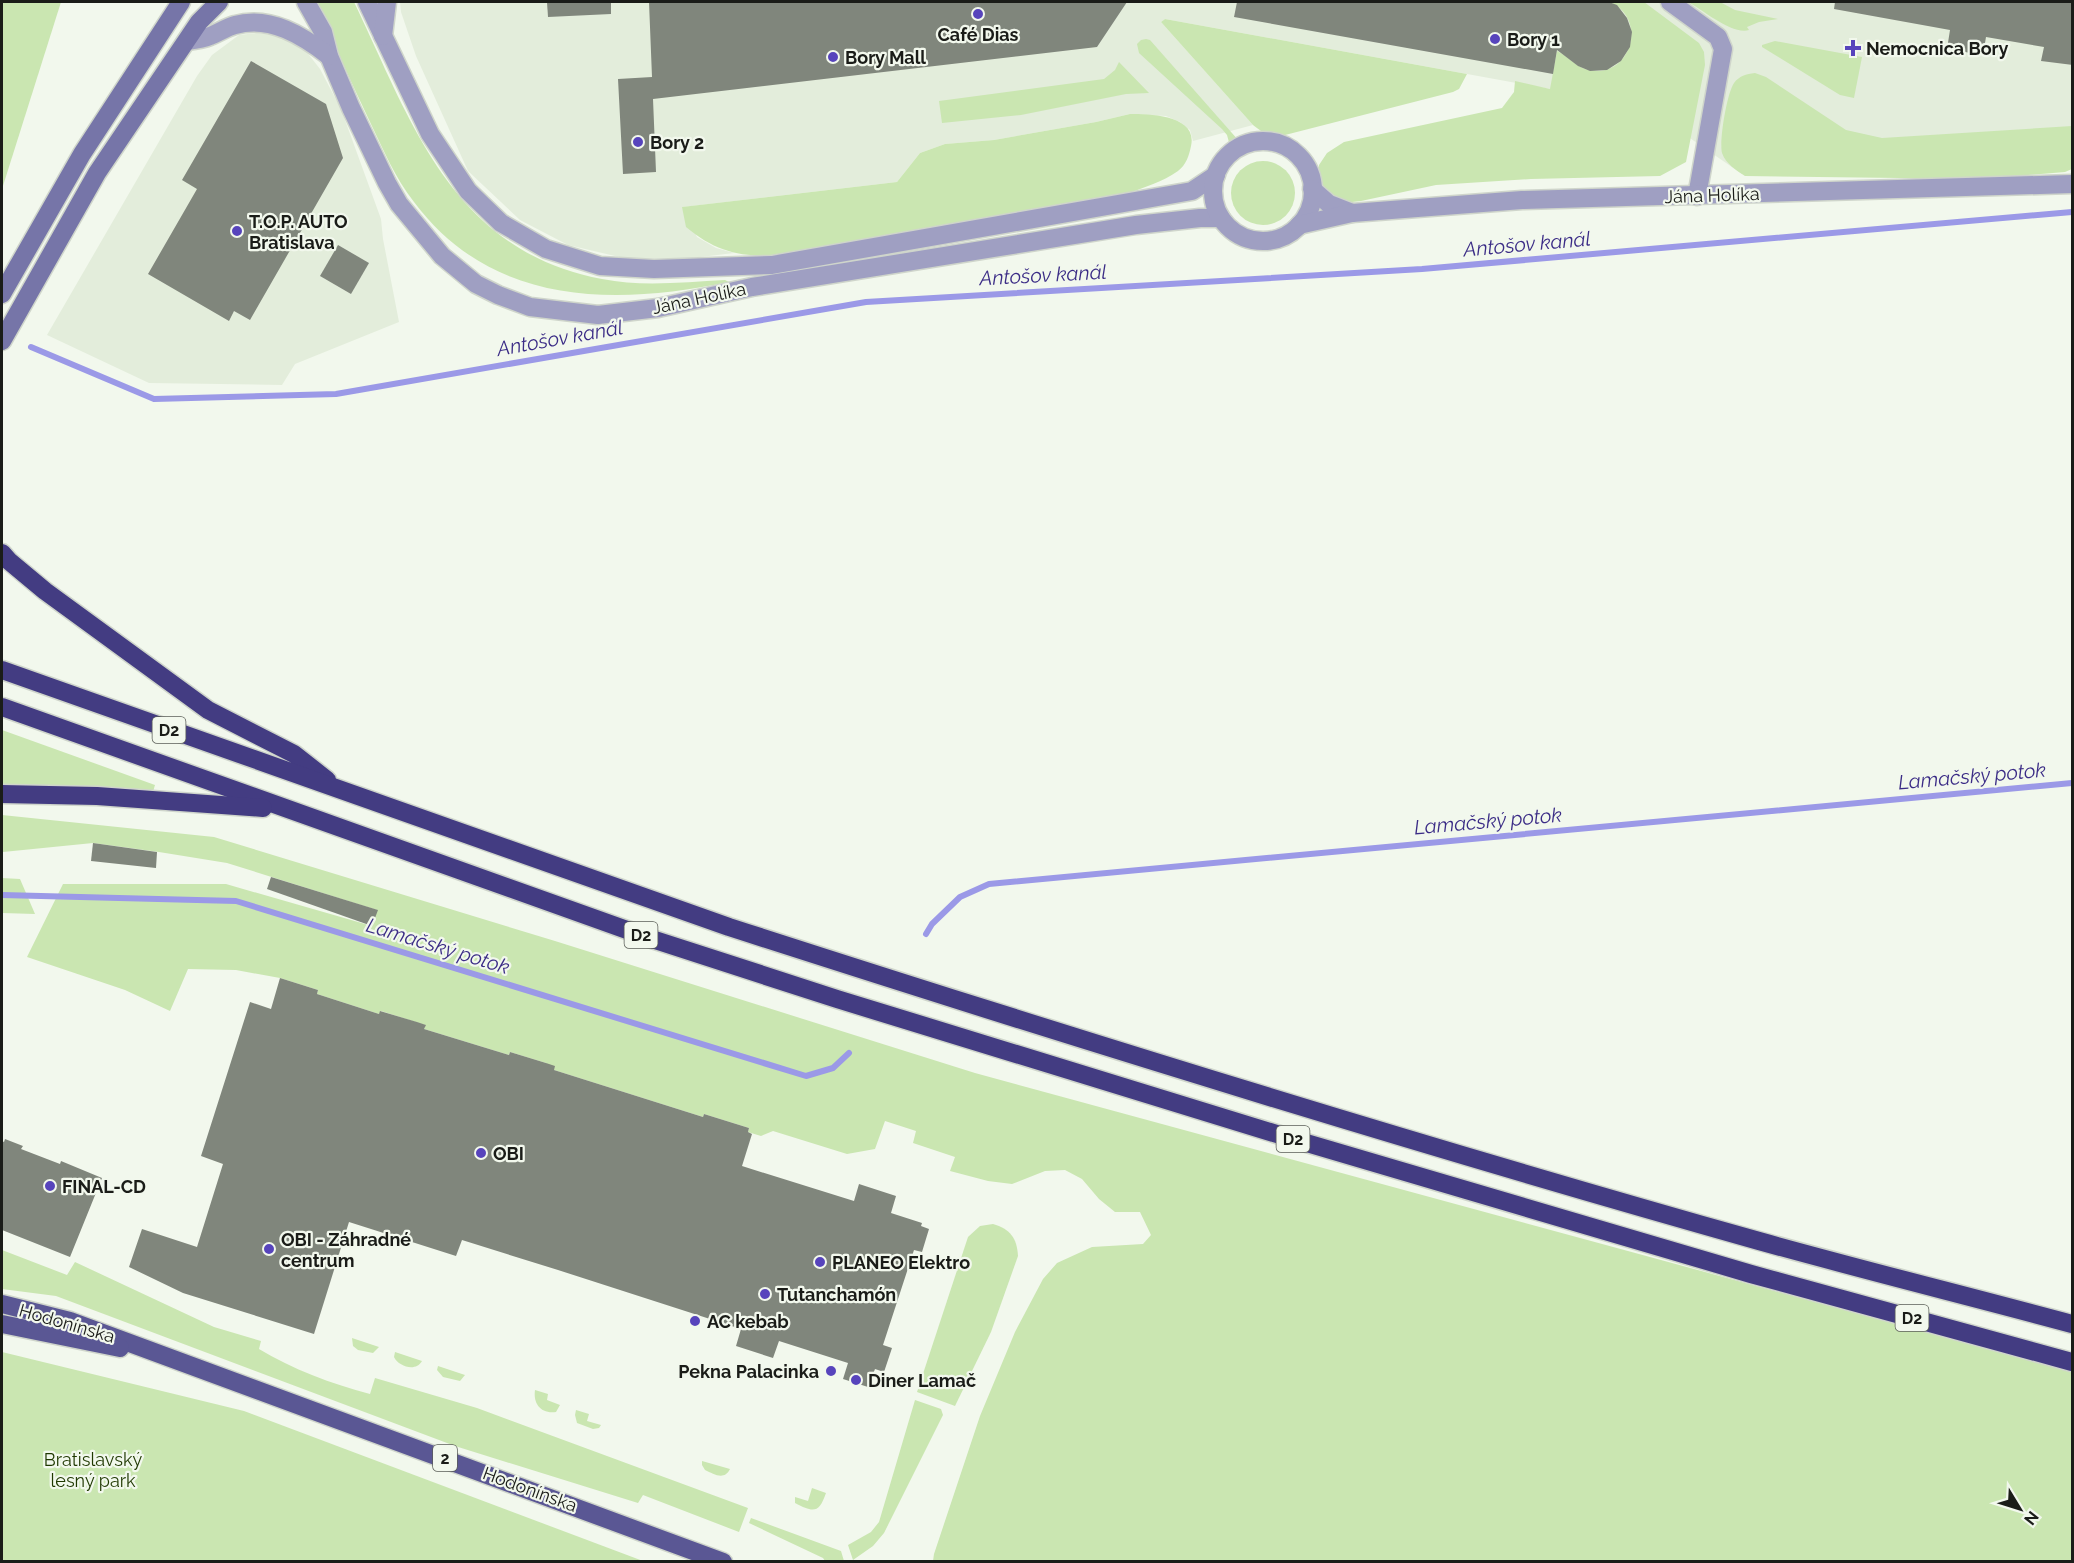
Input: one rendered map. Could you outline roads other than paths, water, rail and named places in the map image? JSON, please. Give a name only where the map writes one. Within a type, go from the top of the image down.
[{"type":"highway","points":[[2,553],[45,591],[208,710],[294,754],[337,789]]},
{"type":"highway","name":"D2","points":[[2,670],[729,927],[1292,1105],[1760,1241],[2073,1324]]},
{"type":"highway","name":"D2","points":[[2,707],[655,940],[848,1003],[1305,1143],[1751,1274],[2073,1362]]},
{"type":"highway","points":[[2,794],[97,796],[285,809]]},
{"type":"main road","points":[[2,294],[82,154],[180,2]]},
{"type":"main road","points":[[2,340],[97,173],[199,22],[219,2]]},
{"type":"main road","name":"Hodonínska","points":[[2,1304],[70,1321],[166,1355],[723,1562]]},
{"type":"main road","name":"Hodonínska","points":[[2,1324],[166,1355]]},
{"type":"street","name":"Jána Holíka","points":[[306,2],[323,32],[329,56],[378,165],[399,204],[442,256],[476,284],[530,307],[598,315],[658,308],[752,287],[1125,227],[1200,218],[1221,218]]},
{"type":"street","name":"Jána Holíka","points":[[367,2],[430,134],[468,191],[501,223],[546,249],[600,266],[654,269],[772,266],[1192,191],[1216,175]]},
{"type":"street","points":[[383,38],[387,2]]},
{"type":"street","points":[[1670,2],[1718,37],[1724,49],[1697,196]]},
{"type":"street","points":[[187,41],[207,38],[236,24],[261,22],[289,30],[308,40],[329,56]]},
{"type":"street","points":[[1266,141],[1285,147],[1299,158],[1308,170],[1312,189],[1309,208],[1299,225],[1283,236],[1262,241],[1241,236],[1229,228],[1215,207],[1213,194],[1216,175],[1222,163],[1236,150],[1253,142],[1266,141]]},
{"type":"street","name":"Jána Holíka","points":[[1299,225],[1352,213],[1522,200],[2073,183]]},
{"type":"street","name":"Jána Holíka","points":[[1312,189],[1329,204],[1352,213]]},
{"type":"waterway","name":"Antošov kanál","points":[[31,347],[154,399],[336,394],[866,302],[1422,269],[2072,212]]},
{"type":"waterway","name":"Lamačský potok","points":[[926,934],[932,924],[960,897],[989,884],[2072,783]]},
{"type":"waterway","name":"Lamačský potok","points":[[2,895],[236,901],[806,1076],[833,1068],[849,1053]]},
{"type":"place","name":"Café Dias","points":[[978,14]]},
{"type":"place","name":"Bory 1","points":[[1495,39]]},
{"type":"place","name":"Nemocnica Bory","points":[[1853,48]]},
{"type":"place","name":"Bory Mall","points":[[833,57]]},
{"type":"place","name":"Bory 2","points":[[638,142]]},
{"type":"place","name":"T.O.P. AUTO Bratislava","points":[[237,231]]},
{"type":"place","name":"OBI","points":[[481,1153]]},
{"type":"place","name":"FINAL-CD","points":[[50,1186]]},
{"type":"place","name":"OBI - Záhradné centrum","points":[[269,1249]]},
{"type":"place","name":"PLANEO Elektro","points":[[820,1262]]},
{"type":"place","name":"Tutanchamón","points":[[765,1294]]},
{"type":"place","name":"AC kebab","points":[[695,1321]]},
{"type":"place","name":"Pekna Palacinka","points":[[831,1371]]},
{"type":"place","name":"Diner Lamač","points":[[856,1380]]},
{"type":"park label","name":"Bratislavský lesný park","points":[[93,1469]]}]
